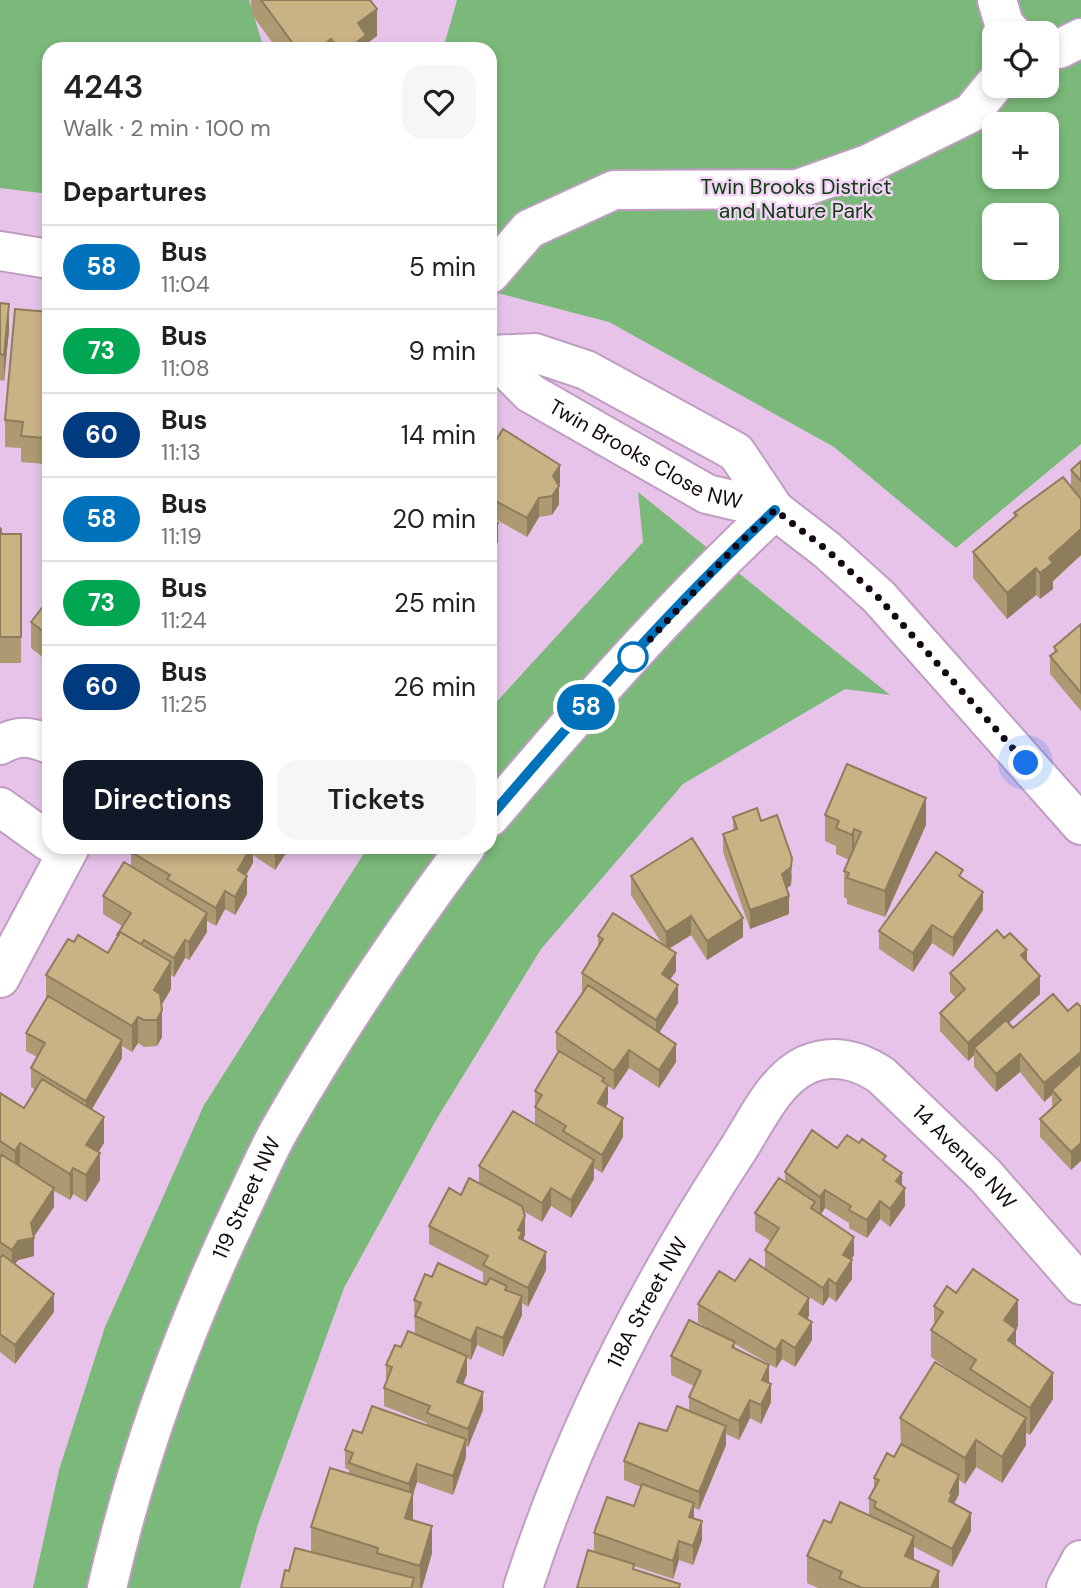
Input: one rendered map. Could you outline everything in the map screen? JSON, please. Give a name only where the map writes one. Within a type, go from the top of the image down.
[{"type":"street","points":[[998,0],[1003,21]]},
{"type":"street","points":[[1059,49],[1081,38]]},
{"type":"street","points":[[497,266],[528,229],[614,191],[798,189],[868,164],[971,113],[983,98]]},
{"type":"street","points":[[0,251],[42,257]]},
{"type":"street","name":"Twin Brooks Close NW","points":[[497,356],[535,353],[586,370],[653,404],[736,452],[775,510]]},
{"type":"street","name":"Twin Brooks Close NW","points":[[497,362],[530,393],[707,494],[775,510]]},
{"type":"street","points":[[497,809],[556,739],[737,545],[775,510],[827,550],[878,597],[1081,825]]},
{"type":"street","points":[[0,745],[15,737],[42,741]]},
{"type":"street","points":[[0,807],[19,824],[42,837]]},
{"type":"street","points":[[0,978],[58,854]]},
{"type":"street","name":"119 Street NW","points":[[107,1588],[119,1535],[182,1345],[279,1130],[398,940],[461,854]]},
{"type":"street","name":"14 Avenue NW","points":[[828,1058],[865,1064],[881,1075],[985,1175],[1081,1285]]},
{"type":"street","name":"118A Street NW","points":[[523,1588],[580,1433],[684,1232],[776,1092],[805,1065],[828,1058]]},
{"type":"street","points":[[1066,1588],[1081,1560]]},
{"type":"green space","points":[[0,0],[249,0],[262,42],[42,42],[42,193],[0,188]]},
{"type":"green space","name":"Twin Brooks District and Nature Park","points":[[457,0],[1081,0],[1081,444],[956,548],[834,447],[609,322],[497,293],[497,42],[445,42]]},
{"type":"green space","points":[[638,492],[890,695],[845,689],[683,784],[541,949],[436,1120],[344,1288],[258,1524],[240,1588],[33,1588],[59,1470],[105,1327],[204,1105],[364,854],[497,854],[497,701],[643,542]]},
{"type":"building","points":[[261,0],[370,0],[377,9],[358,23],[366,35],[357,42],[333,42],[331,39],[327,42],[292,42]]},
{"type":"building","points":[[0,303],[9,304],[4,355],[0,354]]},
{"type":"building","points":[[15,309],[42,311],[42,438],[21,436],[23,422],[5,420]]},
{"type":"building","points":[[503,429],[560,465],[553,476],[559,486],[552,496],[539,498],[527,518],[497,502],[497,439]]},
{"type":"building","points":[[1081,461],[1081,481],[1071,470]]},
{"type":"building","points":[[1063,477],[1081,499],[1081,529],[1049,558],[1053,563],[1040,573],[1036,568],[1007,593],[973,552],[1017,515],[1014,513]]},
{"type":"building","points":[[0,528],[1,534],[21,534],[21,637],[0,637]]},
{"type":"building","points":[[42,608],[42,631],[31,622]]},
{"type":"building","points":[[1081,624],[1081,693],[1050,656],[1057,651],[1054,647]]},
{"type":"building","points":[[847,764],[926,798],[885,891],[847,878],[849,873],[844,871],[861,832],[854,829],[852,835],[836,828],[839,821],[825,815]]},
{"type":"building","points":[[757,808],[761,821],[777,815],[792,858],[791,867],[782,874],[789,896],[750,910],[723,834],[737,829],[733,817]]},
{"type":"building","points":[[692,838],[743,918],[707,941],[691,916],[666,932],[631,876]]},
{"type":"building","points":[[936,852],[963,870],[959,876],[983,892],[953,938],[932,925],[913,953],[879,931]]},
{"type":"building","points":[[134,854],[247,854],[238,870],[247,876],[235,897],[225,891],[216,908],[167,879],[170,875]]},
{"type":"building","points":[[124,862],[207,913],[189,942],[185,940],[174,958],[144,940],[141,944],[120,932],[117,935],[131,913],[103,896]]},
{"type":"building","points":[[613,913],[676,953],[662,974],[678,985],[656,1020],[582,973],[603,939],[598,936]]},
{"type":"building","points":[[997,930],[1004,938],[1010,933],[1027,950],[1021,955],[1040,976],[968,1043],[940,1013],[965,989],[950,973]]},
{"type":"building","points":[[120,932],[171,962],[154,990],[160,994],[162,1010],[157,1020],[138,1017],[132,1026],[46,975],[68,939],[74,942],[78,935],[108,953]]},
{"type":"building","points":[[588,985],[676,1044],[659,1070],[629,1050],[614,1071],[556,1032]]},
{"type":"building","points":[[1053,994],[1068,1011],[1077,1003],[1081,1007],[1081,1052],[1044,1083],[1020,1054],[996,1074],[974,1048],[1006,1020],[1013,1028]]},
{"type":"building","points":[[48,996],[122,1040],[86,1101],[31,1068],[45,1043],[26,1033]]},
{"type":"building","points":[[559,1051],[604,1078],[602,1081],[608,1085],[598,1103],[623,1118],[602,1155],[563,1131],[566,1126],[535,1107],[542,1095],[535,1091]]},
{"type":"building","points":[[1081,1063],[1081,1143],[1071,1152],[1040,1119],[1061,1100],[1052,1090]]},
{"type":"building","points":[[42,1079],[104,1117],[86,1145],[100,1153],[86,1175],[73,1168],[70,1174],[20,1143],[15,1151],[0,1141],[0,1093],[24,1108]]},
{"type":"building","points":[[513,1111],[594,1160],[571,1200],[551,1188],[542,1203],[479,1166]]},
{"type":"building","points":[[812,1130],[837,1148],[847,1135],[859,1143],[862,1139],[886,1156],[883,1160],[902,1173],[896,1181],[905,1188],[890,1209],[880,1201],[867,1220],[849,1210],[851,1206],[825,1190],[820,1197],[785,1172]]},
{"type":"building","points":[[2,1155],[54,1188],[31,1223],[34,1238],[18,1241],[12,1250],[0,1242]]},
{"type":"building","points":[[469,1178],[522,1206],[525,1216],[518,1230],[522,1232],[519,1238],[546,1252],[528,1288],[483,1265],[488,1256],[429,1226],[449,1188],[461,1195]]},
{"type":"building","points":[[779,1178],[815,1202],[811,1208],[854,1237],[843,1255],[852,1260],[836,1284],[829,1279],[823,1288],[765,1250],[779,1228],[755,1213]]},
{"type":"building","points":[[3,1255],[54,1294],[15,1345],[0,1334],[0,1258]]},
{"type":"building","points":[[750,1259],[809,1298],[799,1314],[812,1322],[795,1348],[782,1340],[776,1350],[698,1304],[719,1271],[735,1281]]},
{"type":"building","points":[[438,1263],[486,1285],[490,1278],[507,1286],[505,1290],[522,1296],[503,1338],[477,1327],[471,1341],[415,1316],[421,1303],[414,1300],[425,1274],[432,1277]]},
{"type":"building","points":[[973,1269],[1018,1300],[1004,1320],[1016,1329],[1008,1340],[1053,1373],[1030,1408],[970,1369],[976,1360],[931,1330],[943,1312],[934,1306],[947,1286],[956,1293]]},
{"type":"building","points":[[689,1320],[735,1342],[732,1347],[769,1365],[762,1380],[771,1384],[761,1405],[750,1400],[739,1421],[689,1397],[701,1371],[671,1356]]},
{"type":"building","points":[[408,1331],[467,1356],[457,1382],[483,1392],[468,1429],[427,1413],[430,1406],[384,1388],[392,1367],[386,1365],[395,1345],[401,1347]]},
{"type":"building","points":[[935,1362],[1026,1418],[1002,1457],[976,1440],[965,1458],[900,1418]]},
{"type":"building","points":[[372,1406],[466,1439],[453,1476],[417,1464],[409,1484],[349,1463],[353,1453],[345,1450],[353,1430],[362,1433]]},
{"type":"building","points":[[677,1406],[726,1426],[699,1492],[624,1461],[639,1423],[667,1431]]},
{"type":"building","points":[[901,1444],[959,1475],[949,1501],[971,1513],[952,1549],[874,1507],[876,1502],[869,1498],[879,1480],[874,1478],[887,1453],[894,1457]]},
{"type":"building","points":[[330,1468],[413,1493],[405,1518],[432,1526],[420,1566],[377,1553],[378,1548],[311,1527]]},
{"type":"building","points":[[642,1484],[694,1503],[689,1517],[702,1521],[693,1546],[679,1541],[673,1561],[594,1533],[607,1497],[634,1506]]},
{"type":"building","points":[[840,1502],[914,1536],[905,1556],[939,1571],[931,1588],[862,1588],[839,1578],[842,1572],[807,1556],[824,1520],[831,1523]]},
{"type":"building","points":[[295,1548],[414,1578],[411,1588],[281,1588],[285,1570],[289,1571]]},
{"type":"building","points":[[588,1550],[634,1564],[633,1569],[680,1584],[679,1588],[577,1588]]},
{"type":"bus line","name":"58","points":[[497,809],[556,739],[737,545],[775,510]]},
{"type":"route","points":[[633,657],[629,662],[737,545],[775,510],[827,550],[878,597],[1026,763]]}]
